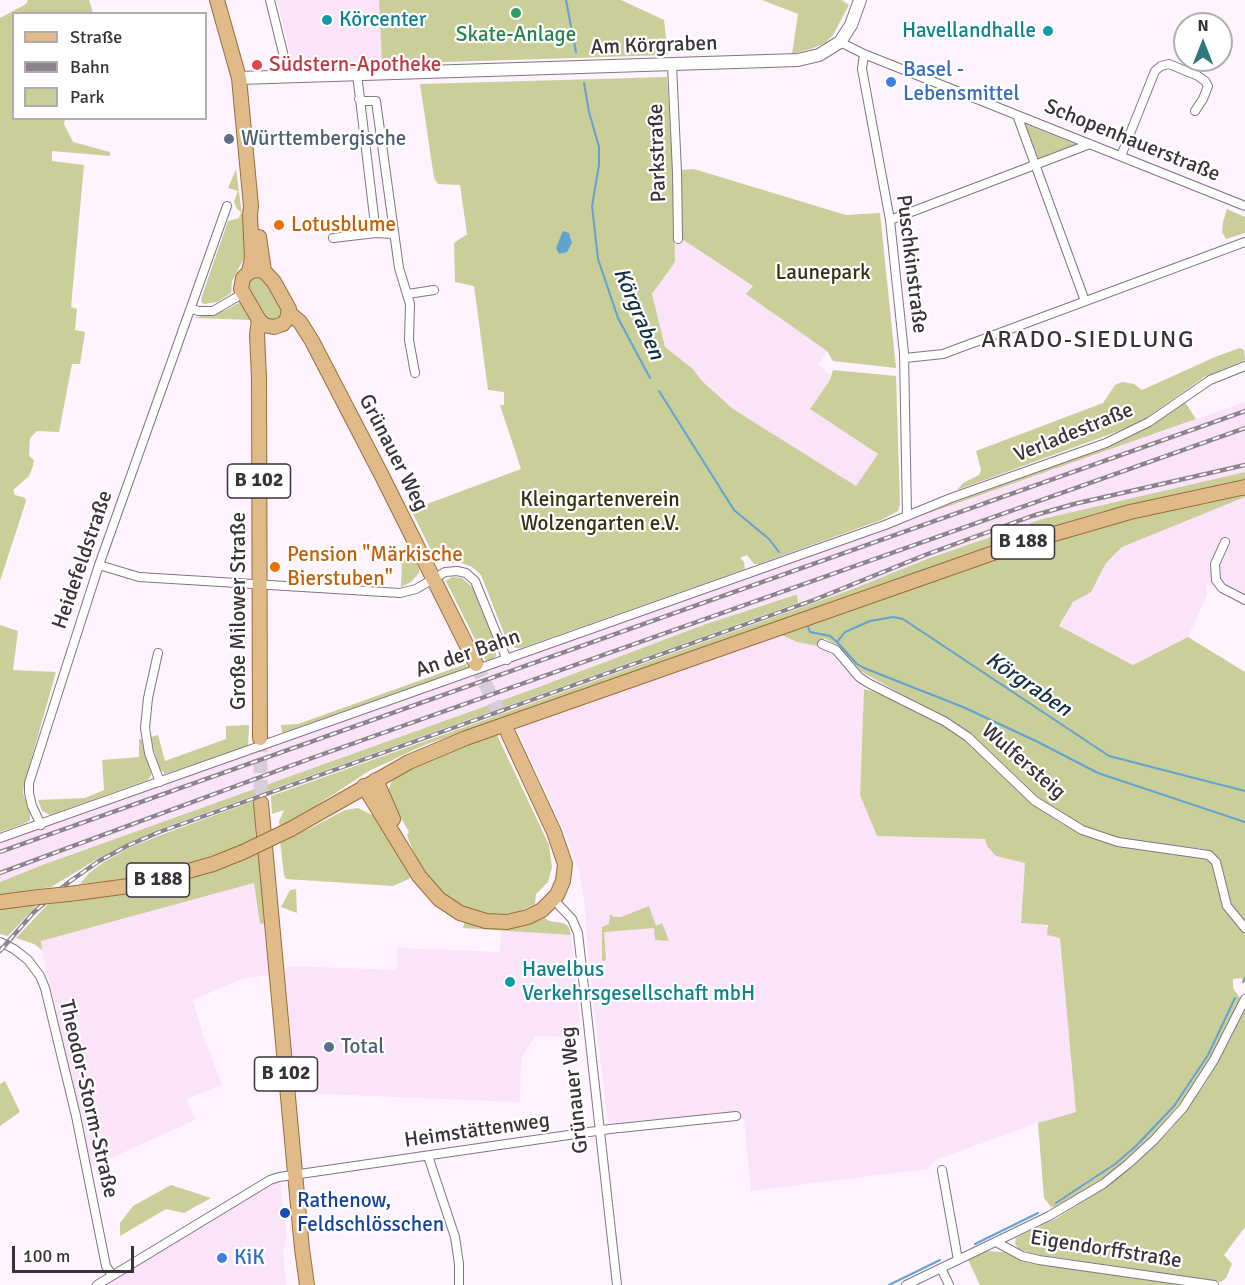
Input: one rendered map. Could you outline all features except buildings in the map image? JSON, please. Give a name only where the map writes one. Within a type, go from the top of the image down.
[{"type":"main road","name":"Große Milower Straße","points":[[217,0],[239,78],[251,206],[252,258],[249,272],[242,283],[243,294]]},
{"type":"main road","name":"Große Milower Straße","points":[[251,206],[256,216],[264,272],[269,275],[287,303],[275,321],[257,335],[260,738]]},
{"type":"main road","points":[[249,272],[256,270],[264,272]]},
{"type":"main road","points":[[243,294],[275,321]]},
{"type":"main road","name":"Grünauer Weg","points":[[275,321],[300,322],[381,474],[476,664]]},
{"type":"main road","name":"B 188","points":[[0,902],[129,886],[213,864],[291,829],[370,783],[427,754],[466,738],[977,557],[1130,512],[1245,487]]},
{"type":"main road","points":[[370,783],[376,807],[430,890],[439,899],[460,913],[476,919],[496,922],[518,920],[542,910],[554,900],[561,888],[564,875],[562,851],[508,733]]},
{"type":"main road","points":[[370,783],[409,851],[413,865]]},
{"type":"main road","points":[[329,808],[360,802],[376,807]]},
{"type":"main road","name":"B 102","points":[[261,803],[307,1285]]},
{"type":"main road","name":"B 102","points":[[300,1285],[302,1249]]},
{"type":"street","points":[[270,0],[289,77]]},
{"type":"street","points":[[840,42],[851,25],[859,1]]},
{"type":"street","name":"Am Körgraben","points":[[239,78],[798,60],[819,55],[840,42]]},
{"type":"street","name":"Schopenhauerstraße","points":[[840,42],[864,54],[1245,206]]},
{"type":"street","name":"Puschkinstraße","points":[[864,54],[862,69],[890,220],[904,358],[907,516]]},
{"type":"street","points":[[1121,156],[1155,71],[1161,66],[1168,64],[1205,81],[1208,87],[1195,111]]},
{"type":"street","name":"Parkstraße","points":[[672,65],[678,239]]},
{"type":"street","points":[[357,74],[376,233]]},
{"type":"street","points":[[359,99],[376,101],[393,234],[399,268],[410,304],[409,340],[415,373]]},
{"type":"street","points":[[1017,115],[1085,301]]},
{"type":"street","points":[[890,220],[1090,144]]},
{"type":"street","name":"Heidefeldstraße","points":[[41,825],[32,806],[29,793],[30,783],[99,565],[227,206]]},
{"type":"street","points":[[333,238],[376,233],[393,234]]},
{"type":"street","points":[[904,358],[944,354],[1245,242]]},
{"type":"street","points":[[408,294],[434,290]]},
{"type":"street","points":[[191,308],[198,311],[213,311],[243,294]]},
{"type":"street","name":"Verladestraße","points":[[907,516],[1116,439],[1149,422],[1210,380],[1245,366]]},
{"type":"street","name":"An der Bahn","points":[[0,838],[507,660],[907,516]]},
{"type":"street","points":[[1224,542],[1215,564],[1216,580],[1222,588],[1245,600]]},
{"type":"street","points":[[99,565],[139,577],[405,593],[445,572],[466,573],[475,581],[507,660]]},
{"type":"street","name":"Wulfersteig","points":[[822,644],[836,650],[868,683],[944,721],[968,737],[1035,801],[1082,830],[1119,842],[1209,855],[1216,862],[1227,906],[1245,928]]},
{"type":"street","points":[[158,653],[148,698],[145,728],[149,753],[160,782]]},
{"type":"street","name":"Grünauer Weg","points":[[554,900],[572,919],[578,933],[617,1285]]},
{"type":"street","name":"Theodor-Storm-Straße","points":[[3,943],[28,960],[40,976],[45,988],[76,1116],[106,1266],[112,1275]]},
{"type":"street","name":"Eigendorffstraße","points":[[906,1285],[1049,1216],[1103,1184],[1154,1140],[1183,1108],[1214,1060],[1245,999]]},
{"type":"street","name":"Heimstättenweg","points":[[97,1285],[270,1180],[601,1131],[736,1116]]},
{"type":"street","points":[[428,1156],[455,1237],[459,1285]]},
{"type":"street","points":[[942,1170],[958,1260]]},
{"type":"street","name":"Eigendorffstraße","points":[[996,1242],[1022,1256],[1039,1260],[1214,1285]]},
{"type":"street","points":[[942,1268],[949,1285]]},
{"type":"shaded area","points":[[277,0],[379,0],[382,64],[294,68]]},
{"type":"shaded area","points":[[682,239],[753,286],[747,294],[827,351],[818,365],[830,375],[830,380],[810,409],[878,454],[856,486],[733,409],[702,381],[693,369],[665,347],[652,294],[675,262],[675,240]]},
{"type":"shaded area","points":[[1245,402],[1245,472],[1042,519],[927,559],[868,584],[798,608],[799,601],[795,595],[706,624],[528,691],[69,855],[0,882],[0,841]]},
{"type":"shaded area","points":[[1245,497],[1245,596],[1228,588],[1206,585],[1207,595],[1188,637],[1133,665],[1059,628],[1073,602],[1091,592],[1106,563],[1122,547]]},
{"type":"shaded area","points":[[777,633],[797,642],[823,646],[864,689],[860,794],[877,836],[986,839],[996,856],[1025,863],[1021,923],[1048,926],[1060,937],[1076,1112],[1032,1125],[938,1159],[927,1169],[751,1191],[744,1119],[737,1119],[736,1112],[608,1123],[589,967],[584,898],[579,872],[566,835],[516,726]]},
{"type":"shaded area","points":[[255,883],[260,923],[265,923],[270,975],[244,978],[193,1000],[202,1032],[222,1085],[187,1099],[195,1120],[91,1167],[40,941]]},
{"type":"shaded area","points":[[501,930],[571,935],[580,1021],[569,1030],[569,1037],[536,1036],[521,1058],[520,1102],[296,1093],[285,970],[291,966],[397,970],[397,948],[500,952]]},
{"type":"shaded area","points":[[280,1182],[287,1236],[283,1253],[286,1285],[108,1285],[261,1189]]},
{"type":"green space","points":[[28,0],[89,0],[93,12],[12,12],[12,120],[65,120],[64,124],[73,142],[110,152],[110,156],[52,151],[52,161],[84,165],[71,307],[77,309],[75,330],[85,332],[80,364],[72,364],[59,432],[37,431],[30,438],[29,456],[34,460],[33,466],[29,476],[13,490],[15,495],[25,498],[26,501],[0,581],[0,18],[26,4]]},
{"type":"green space","points":[[379,0],[621,0],[664,20],[668,55],[382,64]]},
{"type":"green space","points":[[762,0],[842,0],[849,5],[833,35],[825,43],[792,54],[798,14]]},
{"type":"green space","name":"Kleingartenverein Wolzengarten e.V.","points":[[667,77],[673,166],[675,262],[652,294],[665,347],[693,369],[702,381],[733,409],[856,486],[878,454],[810,409],[830,380],[833,370],[896,376],[900,504],[898,511],[881,520],[759,564],[754,564],[747,555],[740,558],[744,562],[745,569],[521,648],[515,648],[507,641],[481,575],[472,567],[462,563],[437,562],[411,510],[521,469],[500,405],[504,405],[504,392],[488,390],[474,286],[455,282],[454,243],[467,234],[460,185],[438,184],[434,178],[420,84]]},
{"type":"green space","points":[[1025,124],[1078,145],[1039,160]]},
{"type":"green space","points":[[236,169],[246,246],[245,256],[232,281],[231,293],[217,302],[204,304],[201,299],[228,221],[239,218],[241,212],[234,201],[238,191],[228,188]]},
{"type":"green space","name":"Launepark","points":[[694,169],[846,215],[880,213],[896,368],[833,361],[827,351],[746,294],[753,286],[682,239],[682,170]]},
{"type":"green space","points":[[1227,209],[1245,217],[1245,233],[1226,239],[1222,232]]},
{"type":"green space","points":[[254,277],[265,280],[281,306],[282,314],[276,320],[265,318],[248,290],[248,281]]},
{"type":"green space","points":[[240,302],[246,307],[253,320],[194,318],[226,310]]},
{"type":"green space","points":[[1240,348],[1244,350],[1245,360],[1204,377],[1146,418],[1127,428],[957,490],[963,483],[979,475],[981,470],[976,451],[1103,403],[1115,385],[1122,382],[1134,384],[1142,390]]},
{"type":"green space","points":[[1185,402],[1196,419],[918,517],[1112,445],[1154,424]]},
{"type":"green space","points":[[1245,472],[1245,480],[1097,513],[996,544],[422,746],[369,771],[280,829],[279,821],[284,810],[272,814],[271,796],[853,589],[927,559],[1042,519]]},
{"type":"green space","points":[[1245,492],[1245,497],[1122,547],[1106,563],[1091,592],[1073,602],[1059,626],[1133,665],[1188,637],[1245,672],[1245,920],[1231,904],[1211,853],[1204,849],[1121,839],[1086,827],[1036,798],[945,719],[862,672],[837,645],[824,638],[818,646],[797,642],[777,633],[1038,543],[1118,521]]},
{"type":"green space","points":[[413,555],[419,573],[411,582],[401,587],[402,560]]},
{"type":"green space","points":[[452,577],[462,578],[473,588],[496,645],[496,656],[493,659],[486,661],[446,581]]},
{"type":"green space","points":[[797,595],[798,603],[157,830],[99,858],[51,887],[0,895],[0,882],[45,864],[528,691],[706,624]]},
{"type":"green space","points":[[0,625],[18,631],[13,670],[56,672],[24,785],[23,793],[30,812],[30,820],[0,832]]},
{"type":"green space","points":[[466,664],[468,668],[282,733],[281,725],[298,724]]},
{"type":"green space","points":[[864,689],[878,693],[941,723],[970,742],[1032,804],[1080,833],[1117,845],[1204,857],[1209,860],[1222,905],[1245,933],[1245,983],[1241,978],[1233,979],[1233,988],[1240,998],[1213,1055],[1190,1092],[1151,1137],[1126,1160],[1100,1180],[1058,1206],[1051,1207],[1044,1198],[1038,1123],[1076,1112],[1060,938],[1047,935],[1048,925],[1021,923],[1025,863],[996,856],[987,846],[985,839],[877,836],[860,795]]},
{"type":"green space","points":[[249,725],[248,746],[165,774],[158,767],[151,737],[158,735],[165,761],[226,739],[226,726]]},
{"type":"green space","points":[[496,733],[549,845],[552,867],[548,882],[536,894],[535,904],[518,912],[493,916],[471,912],[451,902],[431,883],[417,861],[407,835],[409,832],[401,818],[396,817],[388,791],[392,781],[407,770]]},
{"type":"green space","points":[[139,739],[142,739],[145,757],[151,770],[148,780],[50,815],[42,811],[38,800],[85,798],[104,790],[102,760],[139,757]]},
{"type":"green space","points":[[254,801],[256,840],[197,864],[129,880],[80,884],[89,873],[129,848]]},
{"type":"green space","points":[[358,808],[378,818],[411,874],[409,879],[393,886],[286,879],[280,841],[345,810]]},
{"type":"green space","points":[[259,851],[265,923],[260,924],[254,883],[41,941],[42,950],[34,944],[16,938],[48,904],[78,901]]},
{"type":"green space","points":[[296,889],[297,913],[281,907],[290,890]]},
{"type":"green space","points":[[14,906],[36,906],[8,936],[0,934],[0,909]]},
{"type":"green space","points":[[649,906],[656,926],[662,923],[669,941],[655,940],[654,928],[604,932],[606,960],[602,961],[602,927],[609,924],[610,914],[614,917],[621,917]]},
{"type":"green space","points":[[545,918],[568,926],[571,935],[463,928],[465,920],[512,926],[526,925]]},
{"type":"green space","points":[[1245,1007],[1245,1227],[1224,1255],[1232,1264],[1226,1278],[1221,1282],[1033,1254],[1019,1249],[1015,1244],[1016,1238],[1057,1218],[1104,1188],[1131,1168],[1172,1128],[1205,1084]]},
{"type":"green space","points":[[5,1081],[20,1112],[0,1126],[0,1084]]},
{"type":"green space","points":[[171,1185],[211,1198],[184,1213],[166,1209],[120,1236],[120,1223],[133,1206]]},
{"type":"green space","points":[[986,1251],[1003,1252],[1190,1285],[980,1285],[968,1260]]},
{"type":"water","points":[[563,231],[569,233],[572,243],[567,252],[559,254],[556,248]]},
{"type":"waterway","name":"Körgraben","points":[[566,0],[576,52]]},
{"type":"waterway","name":"Körgraben","points":[[584,83],[599,147],[599,165],[592,206],[598,259],[618,318],[650,378]]},
{"type":"waterway","name":"Körgraben","points":[[659,391],[734,510],[769,539],[779,552]]},
{"type":"waterway","name":"Körgraben","points":[[808,627],[810,632],[830,636],[837,642],[845,632],[870,621],[893,617],[903,619],[1109,756],[1245,791]]},
{"type":"waterway","points":[[837,642],[857,664],[864,668],[963,707],[1098,773],[1245,822]]},
{"type":"waterway","points":[[1243,982],[1245,978]]},
{"type":"waterway","points":[[1056,1203],[1115,1164],[1136,1146],[1174,1106],[1208,1055],[1235,998]]},
{"type":"waterway","points":[[975,1244],[1038,1213]]},
{"type":"waterway","points":[[889,1285],[940,1260]]},
{"type":"tunnel","points":[[476,664],[508,733]]},
{"type":"tunnel","points":[[260,738],[261,803]]},
{"type":"railway","points":[[0,852],[1245,411]]},
{"type":"railway","points":[[0,873],[312,758],[1245,428]]},
{"type":"railway","points":[[0,951],[34,912],[69,882],[99,861],[159,832],[814,600],[925,555],[1032,516],[1074,504],[1245,465]]},
{"type":"place","name":"Skate-Anlage","points":[[516,13]]},
{"type":"place","name":"Körcenter","points":[[327,20]]},
{"type":"place","name":"Havellandhalle","points":[[1048,31]]},
{"type":"place","name":"Südstern-Apotheke","points":[[257,65]]},
{"type":"place","name":"Basel - Lebensmittel","points":[[891,82]]},
{"type":"place","name":"Württembergische","points":[[229,139]]},
{"type":"place","name":"Lotusblume","points":[[279,225]]},
{"type":"place","name":"Pension \"Märkische Bierstuben\"","points":[[275,567]]},
{"type":"place","name":"Havelbus Verkehrsgesellschaft mbH","points":[[510,982]]},
{"type":"place","name":"Total","points":[[329,1047]]},
{"type":"place","name":"Rathenow, Feldschlösschen","points":[[285,1213]]},
{"type":"place","name":"KiK","points":[[222,1258]]},
{"type":"district","name":"ARADO-SIEDLUNG","points":[[1088,341]]}]
